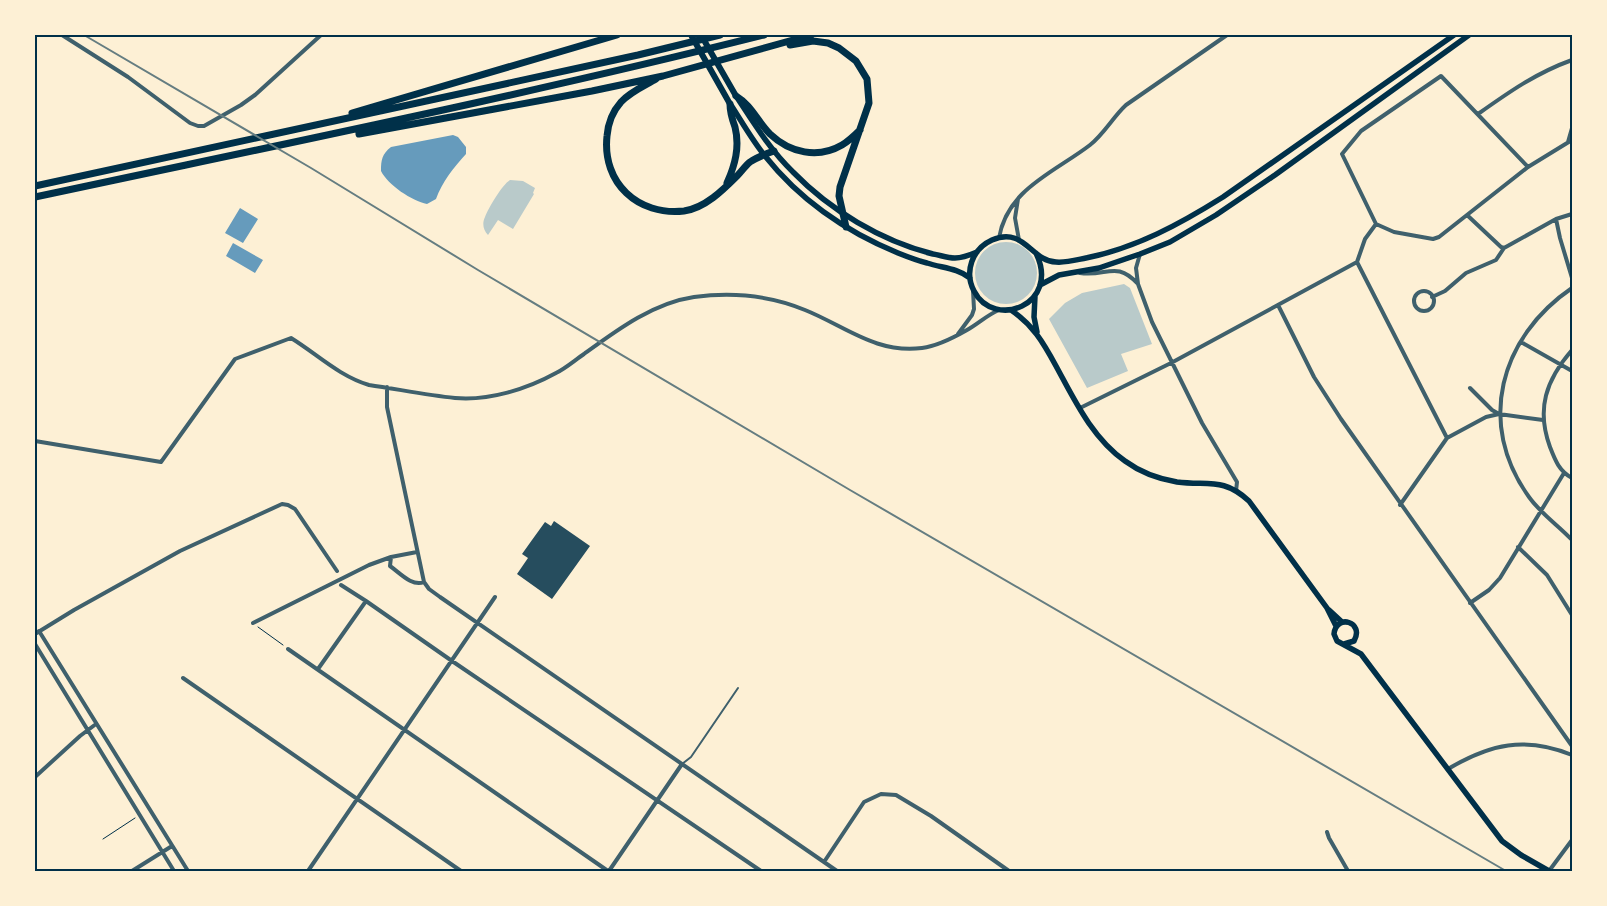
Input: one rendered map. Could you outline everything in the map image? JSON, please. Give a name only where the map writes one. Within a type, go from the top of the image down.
[{"type":"highway","points":[[304,127],[617,35]]},
{"type":"highway","points":[[691,35],[730,104],[737,150],[735,165],[725,188]]},
{"type":"highway","points":[[701,35],[736,96],[743,100],[770,134],[781,142],[793,149],[806,153],[820,153],[844,144],[861,130]]},
{"type":"highway","points":[[35,186],[619,60],[720,35]]},
{"type":"highway","points":[[35,197],[344,132],[636,67],[764,35]]},
{"type":"highway","points":[[344,132],[351,135],[592,91],[663,76],[811,35]]},
{"type":"highway","points":[[779,44],[788,46],[813,41],[828,43],[840,48],[856,61],[867,79],[869,103],[840,187],[839,196],[846,227]]},
{"type":"highway","points":[[663,76],[629,95],[614,111],[607,130],[607,158],[614,176],[621,188],[634,199],[647,207],[662,211],[687,211],[711,200],[750,162],[774,151]]},
{"type":"main road","points":[[736,96],[774,151],[806,185],[842,212],[869,229],[925,252],[954,258],[976,252],[984,245],[999,238],[1011,238],[1029,246],[1045,260],[1055,262],[1071,261],[1097,256],[1122,248],[1154,236],[1186,220],[1223,197],[1454,35]]},
{"type":"main road","points":[[1040,285],[1059,275],[1100,268],[1170,242],[1216,215],[1275,175],[1469,35]]},
{"type":"main road","points":[[730,104],[764,155],[801,194],[822,211],[880,246],[901,255],[956,270],[970,278]]},
{"type":"main road","points":[[976,252],[972,260],[970,278],[973,290],[982,301],[994,308],[1011,310],[1020,307],[1035,296]]},
{"type":"main road","points":[[1036,253],[1041,263],[1042,274],[1035,296],[1034,317],[1038,334]]},
{"type":"main road","points":[[1011,310],[1038,334],[1080,408],[1094,430],[1112,451],[1139,470],[1155,476],[1178,482],[1220,484],[1236,490],[1249,501],[1327,608],[1336,626],[1334,634],[1337,641],[1361,654]]},
{"type":"main road","points":[[1327,608],[1342,622]]},
{"type":"main road","points":[[1336,626],[1342,622],[1353,624],[1361,654],[1502,841],[1521,855],[1549,871]]},
{"type":"main road","points":[[1344,644],[1351,643],[1356,638]]},
{"type":"street","points":[[62,35],[128,77],[190,122],[198,126],[204,126],[236,108],[273,80],[320,35]]},
{"type":"street","points":[[999,238],[1006,214],[1019,197],[1038,181],[1091,144],[1126,105],[1227,35]]},
{"type":"street","points":[[1478,114],[1536,75],[1572,60]]},
{"type":"street","points":[[1528,167],[1441,76],[1361,131],[1342,154],[1376,224],[1394,232],[1433,239],[1439,237],[1528,167],[1570,141],[1572,128]]},
{"type":"street","points":[[1019,197],[1016,218],[1019,240]]},
{"type":"street","points":[[1432,297],[1445,291],[1466,273],[1496,260],[1504,248],[1556,220],[1572,214]]},
{"type":"street","points":[[1467,215],[1504,248]]},
{"type":"street","points":[[1556,220],[1572,278]]},
{"type":"street","points":[[1080,408],[1172,363],[1357,262],[1365,239],[1376,224]]},
{"type":"street","points":[[1140,254],[1136,268],[1138,284],[1152,322],[1202,423],[1237,482],[1236,490]]},
{"type":"street","points":[[1357,262],[1447,438]]},
{"type":"street","points":[[1076,272],[1092,275],[1112,270],[1119,271],[1126,273],[1138,284]]},
{"type":"street","points":[[1572,288],[1556,299],[1529,329],[1521,342],[1505,377],[1501,392],[1499,414],[1502,440],[1511,467],[1527,495],[1540,511],[1572,540]]},
{"type":"street","points":[[958,334],[972,316],[974,309],[973,290]]},
{"type":"street","points":[[1419,293],[1428,293],[1432,297],[1433,302],[1429,309],[1421,311],[1415,306],[1415,297],[1419,293]]},
{"type":"street","points":[[35,440],[161,462],[235,359],[292,338],[352,379],[369,385],[456,398],[493,395],[516,390],[557,373],[621,328],[650,312],[692,297],[742,294],[778,300],[807,311],[865,340],[892,348],[923,348],[944,342],[968,330],[994,312],[1001,310]]},
{"type":"street","points":[[1278,306],[1314,377],[1400,505],[1572,746]]},
{"type":"street","points":[[1521,342],[1572,371]]},
{"type":"street","points":[[1572,350],[1560,364],[1549,386],[1544,403],[1543,420],[1545,433],[1556,462],[1564,473],[1572,478]]},
{"type":"street","points":[[388,387],[386,404],[417,552],[424,582],[428,589],[837,871]]},
{"type":"street","points":[[1470,388],[1492,410],[1499,414]]},
{"type":"street","points":[[1400,505],[1447,438],[1486,417],[1499,414],[1543,420]]},
{"type":"street","points":[[1470,603],[1489,590],[1500,578],[1564,473]]},
{"type":"street","points":[[35,634],[180,551],[282,504],[294,509],[337,571]]},
{"type":"street","points":[[1518,547],[1548,575],[1572,615]]},
{"type":"street","points":[[253,623],[369,564],[417,552]]},
{"type":"street","points":[[391,557],[390,566],[412,582],[419,584],[424,582]]},
{"type":"street","points":[[341,585],[761,871]]},
{"type":"street","points":[[308,871],[495,597]]},
{"type":"street","points":[[318,669],[366,601]]},
{"type":"street","points":[[39,631],[188,871]]},
{"type":"street","points":[[35,644],[174,871]]},
{"type":"street","points":[[288,649],[608,871],[682,764]]},
{"type":"street","points":[[183,678],[461,871]]},
{"type":"street","points":[[35,777],[96,724]]},
{"type":"street","points":[[1448,769],[1485,750],[1504,746],[1531,744],[1556,749],[1572,755]]},
{"type":"street","points":[[824,862],[864,802],[881,794],[896,795],[931,816],[1009,871]]},
{"type":"street","points":[[1328,832],[1348,871]]},
{"type":"street","points":[[1549,871],[1572,840]]},
{"type":"street","points":[[132,871],[172,846]]},
{"type":"lane","points":[[682,764],[691,757],[738,688]]},
{"type":"path","points":[[253,623],[288,649]]},
{"type":"path","points":[[103,840],[140,815]]},
{"type":"shaded area","points":[[510,180],[523,181],[535,188],[534,194],[513,229],[498,220],[488,235],[484,229],[484,219],[503,186]]},
{"type":"shaded area","points":[[1006,242],[1018,244],[1028,251],[1035,261],[1037,273],[1035,285],[1028,295],[1018,302],[1006,304],[994,302],[984,295],[977,285],[975,273],[977,261],[984,251],[994,244]]},
{"type":"shaded area","points":[[1124,284],[1130,288],[1152,344],[1121,354],[1128,371],[1087,388],[1049,319],[1065,303],[1082,293]]},
{"type":"water","points":[[453,135],[458,137],[466,147],[466,154],[449,175],[436,199],[427,204],[414,200],[401,192],[389,182],[381,171],[383,158],[391,147]]},
{"type":"water","points":[[240,208],[258,219],[243,243],[225,233]]},
{"type":"water","points":[[233,243],[263,260],[255,273],[226,256]]},
{"type":"building","points":[[554,521],[590,546],[552,599],[517,574],[528,558],[522,554],[545,522],[551,526]]},
{"type":"railway","points":[[84,35],[311,168],[478,270],[850,490],[1506,871]]}]
